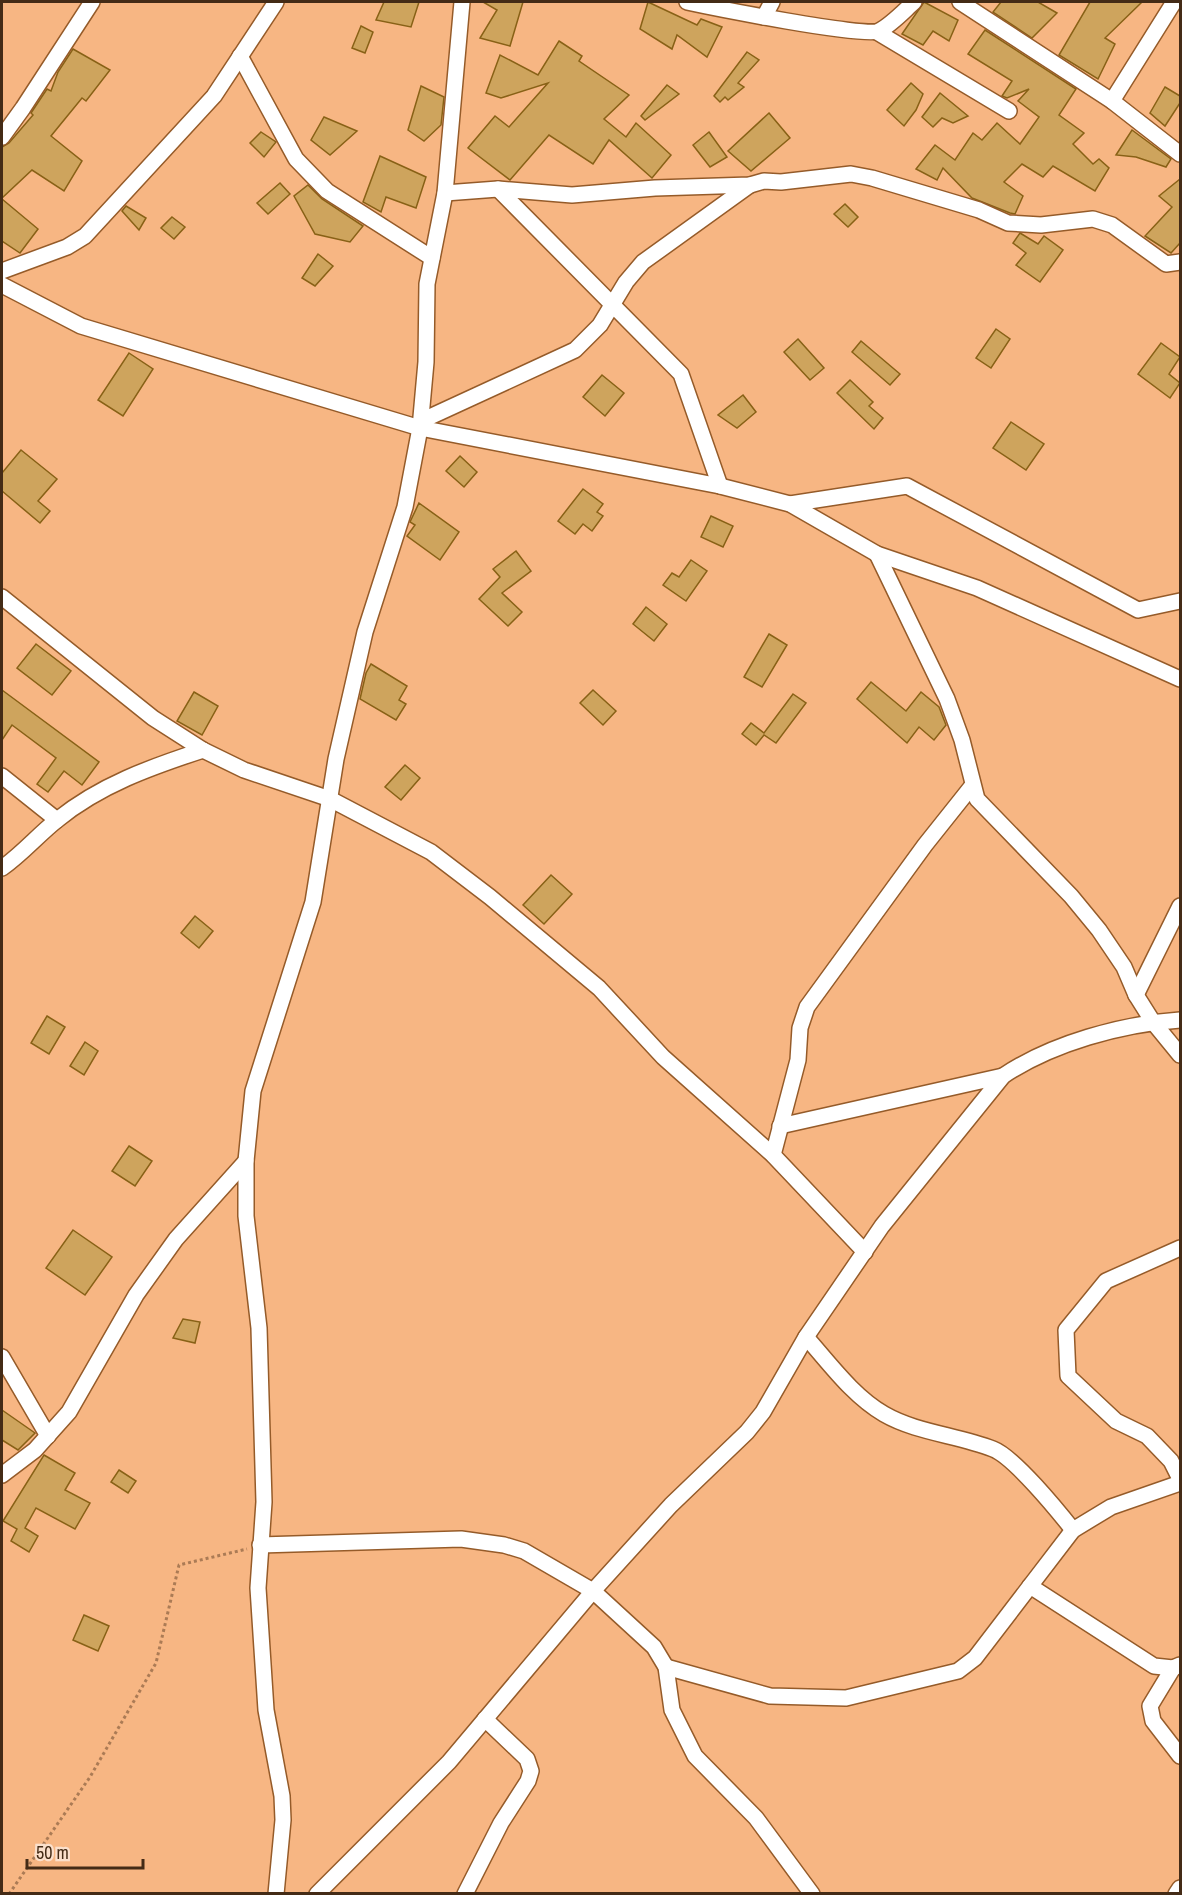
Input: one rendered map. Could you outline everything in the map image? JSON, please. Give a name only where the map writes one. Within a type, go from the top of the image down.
[{"type":"street","points":[[2,137],[92,2]]},
{"type":"street","points":[[2,271],[67,247],[85,236],[214,96],[276,2]]},
{"type":"street","points":[[276,1893],[283,1820],[282,1796],[266,1710],[258,1588],[264,1502],[260,1340],[246,1216],[246,1161],[253,1091],[314,902],[330,799],[365,632],[405,507],[421,424],[426,362],[427,284],[445,194],[462,2]]},
{"type":"street","points":[[687,2],[857,33],[878,32],[1009,111]]},
{"type":"street","points":[[764,17],[772,2]]},
{"type":"street","points":[[878,32],[914,2]]},
{"type":"street","points":[[960,2],[1112,101],[1180,154]]},
{"type":"street","points":[[1112,101],[1174,2]]},
{"type":"street","points":[[240,56],[296,159],[327,191],[432,258]]},
{"type":"street","points":[[445,194],[498,189],[572,195],[655,188],[750,185],[764,181],[851,174],[872,178],[955,205],[979,210],[1008,223],[1041,225],[1093,219],[1113,225],[1166,264],[1180,262]]},
{"type":"street","points":[[421,424],[576,350],[600,325],[626,282],[643,262],[750,185]]},
{"type":"street","points":[[498,189],[681,374],[720,486]]},
{"type":"street","points":[[2,285],[81,326],[421,424],[720,486],[790,504],[877,554],[977,588],[1180,679]]},
{"type":"street","points":[[790,504],[907,486],[1138,610],[1180,601]]},
{"type":"street","points":[[877,554],[947,699],[962,740],[972,786],[982,805],[1071,896],[1099,930],[1124,967],[1136,995],[1153,1022],[1180,1055]]},
{"type":"street","points":[[2,597],[153,718],[203,750],[244,770],[330,799],[431,852],[490,897],[599,988],[663,1057],[773,1155],[865,1252]]},
{"type":"street","points":[[2,868],[24,853],[57,820],[105,787],[149,768],[203,750]]},
{"type":"street","points":[[2,776],[57,820]]},
{"type":"street","points":[[773,1155],[798,1060],[800,1028],[807,1007],[925,845],[972,786]]},
{"type":"street","points":[[1136,995],[1180,906]]},
{"type":"street","points":[[317,1893],[449,1762],[593,1591],[671,1505],[747,1432],[763,1412],[806,1337],[882,1226],[1003,1076],[1046,1051],[1153,1022],[1180,1020]]},
{"type":"street","points":[[780,1126],[1003,1076]]},
{"type":"street","points":[[2,1475],[36,1450],[69,1412],[136,1295],[176,1239],[246,1161]]},
{"type":"street","points":[[666,1667],[770,1696],[846,1698],[948,1674],[967,1666],[1073,1530],[1112,1508],[1179,1485],[1171,1461],[1147,1436],[1116,1421],[1068,1376],[1065,1330],[1106,1281],[1180,1248]]},
{"type":"street","points":[[806,1337],[864,1400],[884,1414],[900,1422],[996,1450],[1010,1461],[1073,1530]]},
{"type":"street","points":[[2,1356],[48,1436]]},
{"type":"street","points":[[260,1545],[461,1539],[483,1542],[524,1551],[593,1591],[654,1647],[666,1667],[672,1710],[695,1756],[756,1818],[812,1893]]},
{"type":"street","points":[[1030,1586],[1154,1666],[1177,1666]]},
{"type":"street","points":[[1177,1666],[1150,1706],[1153,1721],[1180,1756]]},
{"type":"street","points":[[465,1893],[501,1822],[528,1780],[531,1771],[527,1759],[485,1719]]},
{"type":"street","points":[[1176,1893],[1180,1889]]},
{"type":"path","points":[[9,1893],[90,1777],[156,1663],[180,1564],[260,1545]]},
{"type":"building","points":[[384,2],[419,2],[411,27],[376,20]]},
{"type":"building","points":[[483,2],[523,2],[510,46],[480,38],[497,10]]},
{"type":"building","points":[[648,2],[697,25],[701,19],[722,27],[707,57],[677,35],[672,49],[640,29]]},
{"type":"building","points":[[924,2],[958,20],[949,41],[933,31],[923,45],[902,34]]},
{"type":"building","points":[[1001,2],[1038,2],[1057,13],[1032,38],[993,12]]},
{"type":"building","points":[[1090,2],[1142,2],[1105,38],[1115,44],[1098,79],[1059,55]]},
{"type":"building","points":[[361,26],[373,32],[365,53],[352,48]]},
{"type":"building","points":[[985,30],[1076,89],[1059,115],[1084,133],[1073,144],[1093,164],[1099,159],[1109,168],[1095,191],[1053,166],[1043,177],[1022,164],[1004,182],[1023,196],[1015,214],[972,198],[943,168],[937,180],[916,169],[935,145],[955,160],[973,133],[982,140],[997,123],[1020,144],[1039,117],[1018,101],[1029,89],[1007,98],[1002,96],[1012,81],[968,54]]},
{"type":"building","points":[[559,41],[582,56],[579,61],[629,95],[604,119],[626,137],[636,123],[671,155],[652,178],[609,140],[593,164],[549,135],[510,180],[468,148],[495,116],[509,127],[548,83],[501,98],[486,93],[500,55],[538,75]]},
{"type":"building","points":[[73,49],[110,70],[86,101],[82,98],[51,136],[82,161],[64,191],[32,170],[2,198],[2,147],[9,143],[33,115],[31,113],[47,89],[51,91],[58,72]]},
{"type":"building","points":[[747,52],[759,60],[738,83],[744,87],[728,100],[725,97],[720,102],[714,96]]},
{"type":"building","points":[[911,83],[923,94],[916,110],[904,126],[887,110]]},
{"type":"building","points":[[667,85],[679,94],[645,120],[641,116]]},
{"type":"building","points":[[421,86],[444,97],[441,125],[424,141],[408,130]]},
{"type":"building","points":[[1165,87],[1180,96],[1180,103],[1165,126],[1150,113]]},
{"type":"building","points":[[940,93],[968,116],[953,123],[942,118],[933,127],[922,117]]},
{"type":"building","points":[[769,113],[790,138],[751,171],[728,151]]},
{"type":"building","points":[[324,117],[357,131],[330,155],[311,140]]},
{"type":"building","points":[[1132,130],[1171,159],[1166,167],[1136,157],[1116,155]]},
{"type":"building","points":[[261,132],[276,142],[264,157],[250,143]]},
{"type":"building","points":[[709,132],[727,157],[710,167],[693,145]]},
{"type":"building","points":[[380,156],[426,177],[416,208],[386,197],[381,212],[363,202]]},
{"type":"building","points":[[1180,179],[1180,243],[1171,253],[1145,236],[1172,207],[1159,196]]},
{"type":"building","points":[[280,183],[290,194],[268,214],[257,203]]},
{"type":"building","points":[[308,185],[322,199],[363,226],[350,242],[315,234],[294,196]]},
{"type":"building","points":[[2,199],[38,229],[20,253],[2,241]]},
{"type":"building","points":[[845,204],[858,217],[848,227],[834,214]]},
{"type":"building","points":[[126,206],[146,218],[139,230],[122,211]]},
{"type":"building","points":[[172,217],[185,227],[174,239],[161,228]]},
{"type":"building","points":[[1020,233],[1038,244],[1044,236],[1063,250],[1040,282],[1016,265],[1026,253],[1013,243]]},
{"type":"building","points":[[318,254],[333,266],[315,286],[302,278]]},
{"type":"building","points":[[996,329],[1010,339],[991,368],[976,358]]},
{"type":"building","points":[[798,339],[824,368],[810,380],[784,352]]},
{"type":"building","points":[[861,341],[900,374],[890,385],[852,352]]},
{"type":"building","points":[[1161,343],[1180,357],[1169,374],[1180,383],[1170,398],[1138,374]]},
{"type":"building","points":[[129,353],[153,369],[123,416],[98,400]]},
{"type":"building","points":[[602,375],[624,393],[605,416],[583,397]]},
{"type":"building","points":[[850,380],[873,402],[869,406],[883,418],[874,429],[837,393]]},
{"type":"building","points":[[743,395],[756,412],[737,428],[718,415]]},
{"type":"building","points":[[1011,422],[1044,444],[1026,470],[993,448]]},
{"type":"building","points":[[21,450],[57,479],[38,501],[50,511],[40,523],[2,491],[2,473]]},
{"type":"building","points":[[460,456],[477,472],[464,487],[446,471]]},
{"type":"building","points":[[583,489],[603,504],[597,512],[603,516],[592,531],[583,524],[575,534],[558,521]]},
{"type":"building","points":[[419,503],[459,532],[440,560],[407,536],[415,525],[410,522]]},
{"type":"building","points":[[711,516],[733,526],[723,547],[701,537]]},
{"type":"building","points":[[516,551],[531,571],[502,593],[522,612],[508,626],[479,599],[500,577],[493,569]]},
{"type":"building","points":[[691,560],[707,571],[686,601],[663,585],[672,573],[679,577]]},
{"type":"building","points":[[646,607],[667,624],[654,641],[633,624]]},
{"type":"building","points":[[769,634],[787,645],[762,687],[744,677]]},
{"type":"building","points":[[36,644],[71,671],[52,695],[17,668]]},
{"type":"building","points":[[371,664],[407,686],[399,700],[406,704],[396,720],[360,699],[366,673]]},
{"type":"building","points":[[871,682],[906,711],[921,692],[939,707],[946,725],[934,740],[919,727],[907,743],[857,699]]},
{"type":"building","points":[[2,690],[99,762],[82,785],[64,771],[48,792],[37,784],[56,758],[12,725],[2,740]]},
{"type":"building","points":[[593,690],[616,711],[603,725],[580,703]]},
{"type":"building","points":[[194,692],[218,706],[202,735],[177,721]]},
{"type":"building","points":[[793,694],[806,703],[776,743],[764,735],[756,745],[742,734],[751,723],[764,733]]},
{"type":"building","points":[[405,765],[420,778],[401,800],[385,787]]},
{"type":"building","points":[[551,875],[572,894],[544,924],[523,905]]},
{"type":"building","points":[[195,916],[213,931],[199,948],[181,933]]},
{"type":"building","points":[[47,1016],[65,1027],[49,1054],[31,1043]]},
{"type":"building","points":[[85,1042],[98,1051],[84,1075],[70,1066]]},
{"type":"building","points":[[129,1146],[152,1161],[135,1186],[112,1171]]},
{"type":"building","points":[[73,1230],[112,1257],[85,1295],[46,1268]]},
{"type":"building","points":[[183,1319],[200,1322],[195,1343],[173,1338]]},
{"type":"building","points":[[2,1410],[35,1433],[18,1450],[2,1440]]},
{"type":"building","points":[[44,1455],[75,1473],[65,1490],[90,1503],[75,1529],[36,1508],[25,1528],[38,1536],[29,1552],[11,1541],[17,1529],[3,1521]]},
{"type":"building","points":[[119,1470],[136,1481],[128,1493],[111,1482]]},
{"type":"building","points":[[84,1615],[109,1626],[98,1651],[73,1640]]}]
